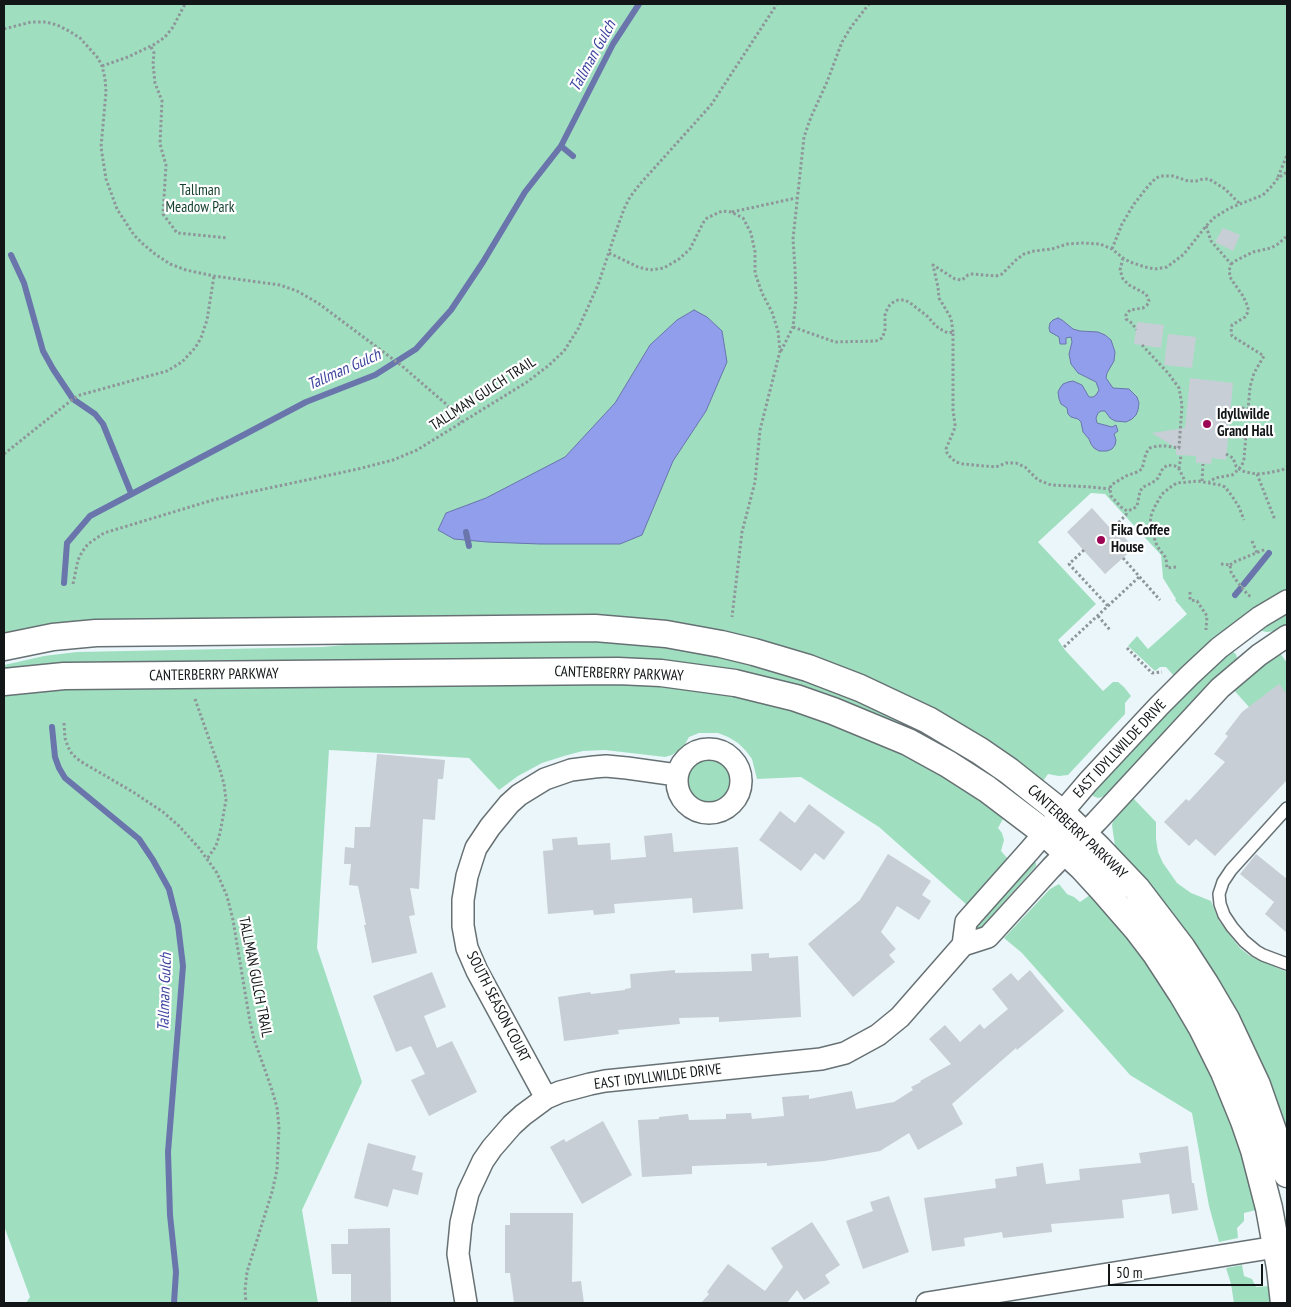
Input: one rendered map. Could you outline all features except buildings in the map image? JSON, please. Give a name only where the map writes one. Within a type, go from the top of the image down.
[{"type":"street","name":"EAST IDYLLWILDE DRIVE","points":[[466,1303],[458,1254],[461,1223],[468,1193],[483,1162],[501,1136],[523,1115],[546,1098],[574,1088],[605,1081],[821,1059],[845,1053],[866,1043],[889,1028],[963,944],[966,922],[1088,782],[1176,688],[1206,660],[1260,617],[1287,601]]},
{"type":"street","name":"CANTERBERRY PARKWAY","points":[[4,647],[52,637],[96,633],[564,628],[621,630],[684,637],[721,644],[793,663],[883,697],[928,720],[980,751],[1027,785],[1084,834],[1147,901],[1182,948],[1236,1038],[1271,1122],[1287,1174]]},
{"type":"street","name":"EAST IDYLLWILDE DRIVE","points":[[963,944],[988,937],[1220,688],[1271,646],[1287,636]]},
{"type":"street","name":"CANTERBERRY PARKWAY","points":[[4,682],[64,676],[618,671],[661,673],[712,680],[768,691],[818,705],[908,742],[948,764],[987,789],[1066,852],[1104,891],[1147,942],[1182,994],[1202,1028],[1233,1092],[1254,1150],[1269,1208],[1284,1303]]},
{"type":"street","name":"SOUTH SEASON COURT","points":[[546,1098],[477,971],[467,948],[463,926],[462,900],[472,857],[490,826],[509,804],[529,788],[552,776],[571,770],[606,766],[677,775]]},
{"type":"street","points":[[927,1303],[1276,1247]]},
{"type":"lane","points":[[1287,808],[1231,870],[1223,882],[1219,894],[1224,915],[1244,941],[1263,955],[1287,964]]},
{"type":"path","points":[[102,66],[128,57],[165,37],[173,27],[185,4]]},
{"type":"path","name":"TALLMAN GULCH TRAIL","points":[[74,584],[78,560],[82,552],[88,544],[104,532],[212,500],[393,460],[417,450],[527,382],[548,366],[564,351],[588,309],[630,197],[711,105],[777,4]]},
{"type":"path","points":[[732,617],[742,532],[755,482],[760,430],[780,351],[794,327],[796,268],[793,238],[804,137],[842,42],[869,4]]},
{"type":"path","points":[[4,29],[31,22],[46,22],[57,25],[80,38],[98,58],[105,78],[106,92],[101,147],[106,179],[117,209],[134,235],[155,254],[170,264],[186,270],[214,276],[280,285],[318,302],[424,384],[462,422]]},
{"type":"path","points":[[151,46],[154,53],[155,83],[162,101],[160,144],[166,165],[163,214],[177,233],[228,238]]},
{"type":"path","points":[[1110,490],[1051,485],[1038,480],[1024,467],[1016,463],[1006,463],[996,468],[963,464],[956,462],[947,453],[946,449],[955,425],[953,410],[953,332],[951,318],[939,298],[933,265],[962,280],[968,275],[996,276],[1002,274],[1024,254],[1067,244],[1083,243],[1100,244],[1112,249],[1123,258],[1145,267],[1155,269],[1167,267],[1184,254],[1215,217],[1230,208],[1263,195],[1278,178],[1287,155]]},
{"type":"path","points":[[1278,178],[1287,172]]},
{"type":"path","points":[[1112,249],[1122,224],[1134,204],[1149,184],[1161,176],[1173,176],[1188,181],[1208,179],[1225,189],[1240,204]]},
{"type":"path","points":[[609,253],[638,267],[650,270],[664,268],[680,259],[690,249],[707,218],[722,211],[731,212],[796,198]]},
{"type":"path","points":[[731,212],[743,218],[751,233],[755,252],[755,273],[762,293],[772,312],[778,331],[780,351]]},
{"type":"path","points":[[1206,226],[1212,241],[1230,264],[1231,279],[1248,307],[1245,317],[1232,325],[1230,332],[1232,336],[1264,356],[1252,378],[1242,465],[1232,475],[1215,478],[1209,482]]},
{"type":"path","points":[[1230,264],[1253,252],[1271,248],[1287,236]]},
{"type":"path","points":[[1123,258],[1120,270],[1123,279],[1129,285],[1146,294],[1149,301],[1143,308],[1130,310],[1126,315],[1126,319],[1133,324],[1136,330]]},
{"type":"path","points":[[4,454],[80,395],[167,371],[182,362],[202,338],[214,276]]},
{"type":"path","points":[[794,327],[835,342],[876,341],[882,338],[885,331],[885,315],[888,307],[898,300],[904,300],[909,302],[942,330],[948,333],[953,332]]},
{"type":"path","points":[[1127,511],[1112,496],[1111,485],[1142,469],[1146,453],[1150,448],[1166,446],[1180,448],[1182,405],[1179,388],[1142,345]]},
{"type":"path","points":[[1237,407],[1248,409]]},
{"type":"path","points":[[1228,435],[1245,437]]},
{"type":"path","points":[[1226,454],[1233,458],[1239,469],[1245,472],[1267,473],[1287,467]]},
{"type":"path","points":[[1179,469],[1181,455]]},
{"type":"path","points":[[1202,481],[1203,464]]},
{"type":"path","points":[[1115,526],[1126,515],[1127,511],[1137,506],[1140,490],[1158,478],[1163,468],[1168,465],[1176,466],[1185,481]]},
{"type":"path","points":[[1257,474],[1275,520]]},
{"type":"path","points":[[1176,568],[1167,568],[1166,558],[1152,535],[1150,520],[1162,494],[1172,486],[1185,481],[1202,481],[1220,485],[1228,490],[1244,520]]},
{"type":"path","points":[[1252,541],[1257,553]]},
{"type":"path","points":[[1221,564],[1230,565],[1266,549]]},
{"type":"path","points":[[1084,550],[1069,564],[1108,606]]},
{"type":"path","points":[[1123,558],[1160,600]]},
{"type":"path","points":[[1230,565],[1231,572],[1236,580],[1248,595],[1252,597]]},
{"type":"path","points":[[1064,647],[1139,577]]},
{"type":"path","points":[[1190,592],[1190,600],[1197,601],[1207,616],[1206,630]]},
{"type":"path","points":[[1098,616],[1110,630]]},
{"type":"path","points":[[1127,648],[1152,673],[1162,672]]},
{"type":"path","points":[[195,699],[220,770],[226,800],[216,846],[207,859]]},
{"type":"path","name":"TALLMAN GULCH TRAIL","points":[[64,723],[65,738],[72,754],[80,762],[133,792],[163,812],[190,837],[207,859],[217,873],[227,896],[233,920],[250,1022],[277,1107],[279,1127],[277,1170],[247,1272],[246,1303]]},
{"type":"green space","name":"Tallman Meadow Park","points":[[4,4],[1287,4],[1287,590],[1265,603],[1209,643],[1174,676],[1166,667],[1160,667],[1155,671],[1128,646],[1137,636],[1148,649],[1187,614],[1175,600],[1163,578],[1161,555],[1105,494],[1091,493],[1038,542],[1096,604],[1058,640],[1103,691],[1113,682],[1118,682],[1131,696],[1125,703],[1125,714],[1068,775],[1048,774],[1043,781],[740,636],[4,638]]},
{"type":"green space","points":[[1287,611],[1287,625],[1276,631],[1267,632],[1261,630],[1261,628]]},
{"type":"green space","points":[[578,635],[708,649],[865,698],[945,743],[937,743],[756,680],[4,676],[4,665],[44,656],[77,652],[323,647],[398,640]]},
{"type":"green space","points":[[1229,652],[1236,654],[1236,661],[1202,692],[1112,792],[1098,798],[1093,796],[1093,793],[1184,694]]},
{"type":"green space","points":[[1280,653],[1287,663],[1287,760],[1255,724],[1249,707],[1232,688]]},
{"type":"green space","points":[[627,683],[666,686],[741,697],[816,717],[909,756],[950,779],[1004,817],[998,828],[1004,840],[1001,851],[1008,859],[967,905],[879,827],[801,777],[757,779],[752,759],[746,751],[738,743],[718,733],[699,733],[689,737],[684,746],[678,751],[665,757],[605,750],[583,751],[542,763],[518,776],[499,790],[469,758],[329,750],[317,948],[362,1082],[302,1210],[318,1303],[26,1303],[30,1297],[4,1226],[4,694],[70,688]]},
{"type":"green space","points":[[709,757],[718,759],[726,764],[731,772],[733,781],[731,790],[726,798],[718,803],[709,805],[700,803],[692,798],[687,790],[685,781],[687,772],[692,764],[700,759]]},
{"type":"green space","points":[[1132,797],[1156,822],[1158,852],[1177,883],[1191,893],[1211,901],[1219,921],[1240,948],[1250,956],[1287,972],[1287,1132],[1272,1090],[1115,846],[1112,825],[1114,818]]},
{"type":"green space","points":[[1034,861],[1036,866],[978,931],[975,932],[974,925]]},
{"type":"green space","points":[[1059,884],[1067,894],[1080,902],[1090,895],[1114,920],[1158,979],[1203,1058],[1232,1124],[1245,1164],[1256,1210],[1244,1213],[1244,1221],[1237,1228],[1238,1238],[1219,1242],[1209,1206],[1192,1113],[1130,1075],[1022,953],[1004,938],[1050,889]]},
{"type":"green space","points":[[1242,1265],[1244,1276],[1252,1279],[1256,1287],[1269,1286],[1271,1303],[1234,1303],[1226,1268]]},
{"type":"water","points":[[694,310],[707,317],[722,331],[727,362],[706,411],[673,461],[642,535],[620,544],[540,544],[454,539],[438,530],[446,513],[486,498],[565,457],[615,403],[650,345],[677,320]]},
{"type":"water","points":[[1058,318],[1073,329],[1098,332],[1111,340],[1115,352],[1114,361],[1106,378],[1113,388],[1129,389],[1137,397],[1139,403],[1136,415],[1126,422],[1115,421],[1105,411],[1098,413],[1097,423],[1112,427],[1116,425],[1118,431],[1114,434],[1115,445],[1107,451],[1099,451],[1094,448],[1083,432],[1081,422],[1068,414],[1067,408],[1061,404],[1059,399],[1058,392],[1060,388],[1068,382],[1073,381],[1082,385],[1089,397],[1096,395],[1099,390],[1096,382],[1078,373],[1071,364],[1069,354],[1072,342],[1071,337],[1066,338],[1066,344],[1060,344],[1059,337],[1050,332],[1050,323]]},
{"type":"waterway","name":"Tallman Gulch","points":[[64,583],[67,543],[90,516],[306,402],[375,375],[416,349],[451,310],[483,262],[525,192],[561,146],[613,44],[639,4]]},
{"type":"waterway","points":[[561,146],[573,156]]},
{"type":"waterway","points":[[11,255],[24,283],[43,351],[73,399],[95,414],[103,424],[131,493]]},
{"type":"waterway","points":[[466,532],[469,546]]},
{"type":"waterway","points":[[1244,584],[1269,553]]},
{"type":"waterway","points":[[1235,595],[1240,589]]},
{"type":"waterway","name":"Tallman Gulch","points":[[52,727],[55,757],[65,778],[139,839],[169,889],[178,925],[183,966],[168,1152],[170,1215],[176,1272],[174,1303]]},
{"type":"place","name":"Idyllwilde Grand Hall","points":[[1207,424]]},
{"type":"place","name":"Fika Coffee House","points":[[1101,540]]}]
